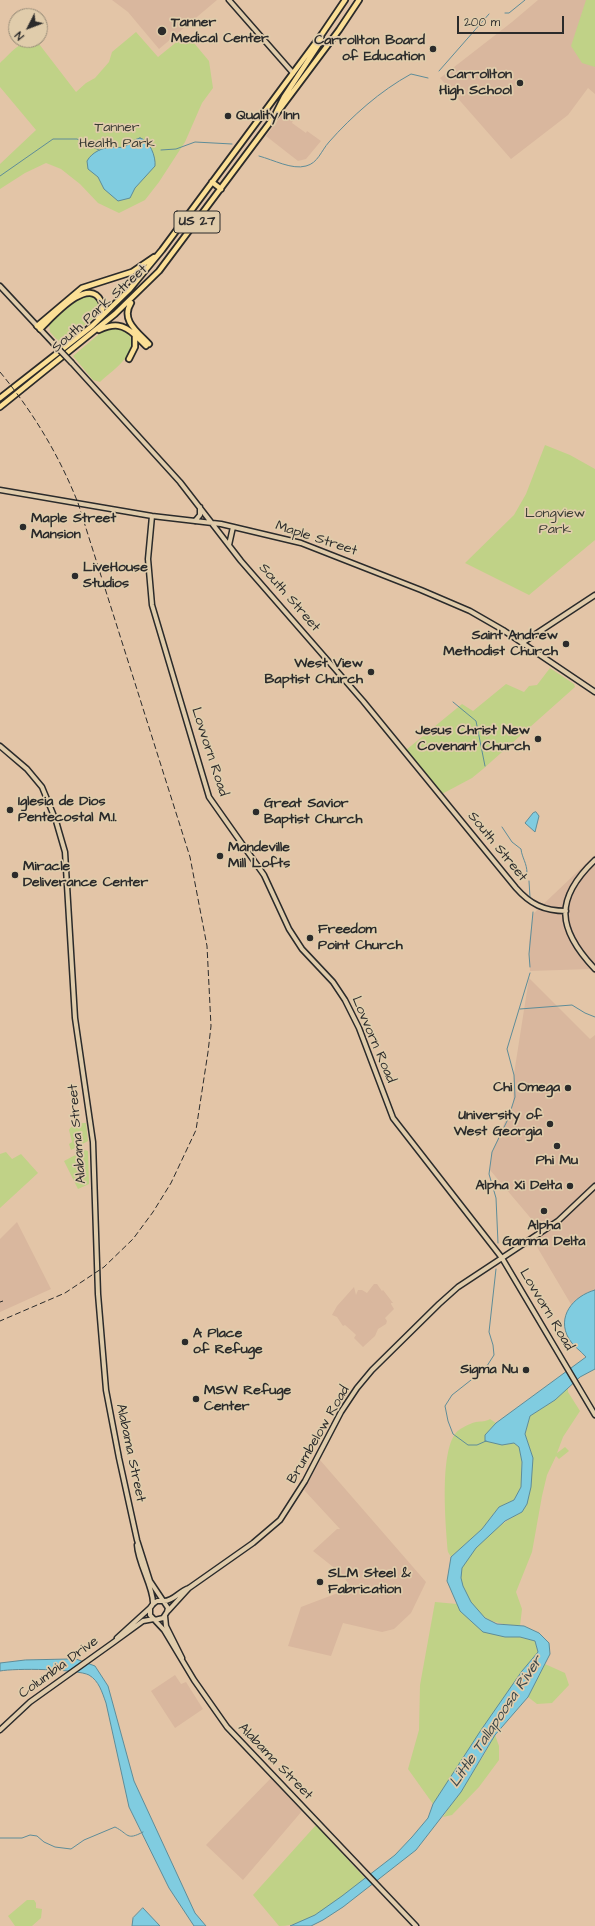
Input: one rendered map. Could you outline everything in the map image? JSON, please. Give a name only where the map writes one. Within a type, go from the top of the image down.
[{"type":"main road","name":"US 27","points":[[293,73],[345,0]]},
{"type":"main road","name":"US 27","points":[[300,78],[359,0]]},
{"type":"main road","points":[[293,73],[300,78],[319,44],[322,34]]},
{"type":"main road","name":"South Park Street","points":[[0,398],[92,326],[129,290],[162,250],[293,73]]},
{"type":"main road","name":"South Park Street","points":[[0,407],[133,298],[160,270],[274,119],[300,78]]},
{"type":"main road","points":[[212,182],[222,189]]},
{"type":"main road","points":[[39,328],[82,288],[132,272],[162,250]]},
{"type":"main road","points":[[39,328],[76,296],[86,292],[95,294],[102,303],[101,314],[92,326]]},
{"type":"main road","points":[[92,333],[109,325],[117,324],[126,328],[147,345],[128,319],[127,309],[133,298]]},
{"type":"main road","points":[[129,359],[135,347],[135,335]]},
{"type":"street","points":[[229,0],[293,73]]},
{"type":"street","name":"South Street","points":[[0,286],[72,363],[200,507],[229,545],[363,701],[516,888],[526,898],[538,906],[549,910],[566,911]]},
{"type":"street","name":"Maple Street","points":[[0,490],[152,516],[233,527],[301,544],[422,590],[470,611],[522,643],[595,692]]},
{"type":"street","points":[[195,521],[200,515],[200,507]]},
{"type":"street","name":"Lovvorn Road","points":[[152,516],[148,559],[152,605],[209,797],[264,876],[293,936],[345,1000],[362,1036],[393,1118],[502,1258],[595,1415]]},
{"type":"street","points":[[229,545],[233,527]]},
{"type":"street","points":[[522,643],[595,595]]},
{"type":"street","name":"Alabama Street","points":[[0,746],[32,775],[42,788],[56,821],[65,852],[75,1018],[93,1142],[97,1278],[103,1364],[118,1453],[137,1540],[140,1563],[152,1594],[151,1606]]},
{"type":"street","points":[[595,860],[574,882],[568,897],[566,911],[568,929],[571,938],[595,970]]},
{"type":"street","name":"Brumbelow Road","points":[[166,1614],[189,1588],[275,1525],[286,1512],[305,1481],[341,1412],[372,1370],[458,1287],[558,1221],[595,1186]]},
{"type":"street","name":"Alabama Street","points":[[137,1540],[150,1581],[163,1601]]},
{"type":"street","name":"Brumbelow Road","points":[[163,1601],[171,1600],[181,1591],[189,1588]]},
{"type":"street","points":[[157,1601],[163,1601],[168,1608],[166,1614],[160,1620],[154,1619],[150,1615],[151,1606],[157,1601]]},
{"type":"street","name":"Columbia Drive","points":[[114,1642],[151,1606]]},
{"type":"street","name":"Alabama Street","points":[[166,1614],[166,1626],[179,1648],[184,1664]]},
{"type":"street","name":"Alabama Street","points":[[154,1619],[211,1706],[227,1727],[416,1926]]},
{"type":"street","name":"Columbia Drive","points":[[0,1730],[27,1705],[143,1621],[154,1619]]},
{"type":"street","points":[[408,1926],[412,1922]]},
{"type":"shaded area","name":"Tanner Medical Center","points":[[112,0],[217,0],[159,49],[128,12]]},
{"type":"shaded area","name":"Carrollton High School","points":[[538,0],[595,0],[595,94],[588,88],[568,115],[511,159],[440,78]]},
{"type":"shaded area","points":[[285,114],[293,120],[292,123],[321,141],[306,159],[298,161],[266,136],[281,116]]},
{"type":"shaded area","points":[[595,855],[595,974],[590,969],[530,971],[529,942],[533,914]]},
{"type":"shaded area","name":"University of West Georgia","points":[[529,978],[590,1039],[595,1035],[595,1292],[572,1306],[530,1235],[539,1228],[490,1170],[492,1152],[513,1103],[514,1074]]},
{"type":"shaded area","points":[[17,1222],[51,1289],[0,1312],[0,1239]]},
{"type":"shaded area","points":[[374,1284],[377,1284],[382,1291],[383,1290],[393,1303],[391,1304],[394,1309],[385,1318],[387,1321],[386,1324],[378,1329],[375,1336],[363,1347],[354,1338],[356,1335],[345,1325],[343,1326],[337,1317],[332,1315],[337,1306],[354,1287],[356,1295],[358,1290],[362,1290],[367,1293]]},
{"type":"shaded area","points":[[320,1460],[426,1582],[411,1613],[394,1629],[382,1632],[343,1623],[331,1656],[288,1646],[301,1607],[351,1588],[342,1574],[313,1551],[337,1529],[340,1529],[304,1490]]},
{"type":"shaded area","points":[[175,1675],[181,1684],[186,1682],[203,1709],[175,1728],[151,1691]]},
{"type":"shaded area","points":[[271,1778],[302,1811],[243,1880],[206,1845]]},
{"type":"green space","points":[[586,0],[595,0],[595,67],[582,63],[571,46]]},
{"type":"green space","name":"Tanner Health Park","points":[[136,32],[158,57],[179,40],[189,37],[209,61],[213,88],[202,103],[185,142],[159,182],[145,200],[119,213],[98,203],[80,184],[61,169],[46,163],[25,173],[0,189],[0,164],[36,130],[0,87],[0,63],[16,48],[42,48],[76,92],[86,83],[95,78],[109,62],[112,52]]},
{"type":"green space","points":[[90,295],[100,303],[97,315],[61,344],[50,332],[49,324],[78,299]]},
{"type":"green space","points":[[112,327],[126,329],[130,337],[131,345],[129,352],[119,365],[100,382],[93,380],[73,356],[105,329]]},
{"type":"green space","name":"Longview Park","points":[[545,445],[570,455],[595,469],[595,540],[529,595],[465,563],[514,515],[526,494]]},
{"type":"green space","points":[[550,668],[574,684],[575,687],[472,778],[442,794],[406,750],[462,704],[473,711],[506,684],[524,692],[529,686],[537,685]]},
{"type":"green space","points":[[86,1123],[88,1141],[71,1150],[69,1144],[72,1142],[69,1130],[76,1124]]},
{"type":"green space","points":[[85,1150],[88,1151],[89,1184],[78,1189],[64,1161]]},
{"type":"green space","points":[[6,1152],[12,1159],[21,1154],[38,1173],[0,1208],[0,1154]]},
{"type":"green space","points":[[568,1387],[568,1392],[580,1411],[563,1437],[557,1453],[565,1447],[569,1451],[559,1459],[556,1456],[547,1475],[532,1552],[516,1592],[522,1609],[520,1626],[497,1622],[485,1617],[474,1607],[461,1582],[461,1570],[470,1553],[486,1536],[522,1512],[533,1458],[525,1434],[530,1416],[555,1400]]},
{"type":"green space","points":[[490,1419],[496,1423],[485,1435],[502,1445],[514,1443],[519,1447],[522,1462],[521,1487],[514,1500],[499,1507],[482,1529],[451,1557],[448,1552],[445,1507],[448,1452],[452,1439],[459,1430],[472,1423]]},
{"type":"green space","points":[[435,1602],[457,1604],[460,1611],[505,1637],[520,1637],[535,1641],[538,1652],[522,1671],[433,1804],[408,1769],[419,1730],[420,1685]]},
{"type":"green space","points":[[545,1664],[565,1673],[569,1685],[552,1703],[537,1704],[528,1697]]},
{"type":"green space","points":[[495,1735],[499,1746],[499,1760],[479,1787],[452,1815],[443,1817],[484,1755]]},
{"type":"green space","points":[[316,1825],[365,1878],[336,1902],[314,1916],[291,1925],[279,1926],[253,1895]]},
{"type":"green space","points":[[27,1900],[34,1900],[36,1903],[36,1908],[42,1909],[41,1918],[32,1926],[15,1926],[8,1916]]},
{"type":"water","points":[[140,138],[144,139],[152,149],[155,166],[135,188],[130,198],[118,201],[104,189],[98,177],[88,169],[87,161],[92,155],[102,149],[110,147],[124,147]]},
{"type":"water","points":[[536,812],[539,816],[535,832],[525,823],[533,813]]},
{"type":"water","name":"Little Tallapoosa River","points":[[595,1290],[595,1369],[580,1377],[555,1400],[530,1416],[525,1434],[533,1458],[531,1487],[527,1504],[522,1512],[505,1521],[476,1548],[462,1568],[461,1578],[463,1586],[471,1602],[485,1618],[497,1624],[524,1626],[539,1633],[549,1643],[550,1654],[528,1697],[495,1735],[461,1792],[416,1850],[343,1907],[323,1920],[311,1926],[290,1926],[315,1915],[342,1896],[395,1855],[412,1837],[428,1818],[433,1804],[481,1730],[522,1671],[538,1652],[535,1641],[520,1637],[505,1637],[483,1632],[460,1611],[447,1581],[451,1557],[482,1529],[499,1507],[514,1500],[521,1487],[522,1462],[519,1447],[514,1443],[502,1445],[485,1441],[485,1435],[496,1423],[586,1357],[569,1339],[565,1331],[564,1323],[569,1308],[574,1302],[587,1293]]},
{"type":"water","points":[[76,1659],[95,1666],[108,1686],[134,1781],[195,1913],[206,1926],[194,1926],[169,1888],[129,1807],[106,1703],[100,1687],[95,1680],[89,1675],[72,1671],[32,1669],[0,1671],[0,1663],[25,1660]]},
{"type":"water","points":[[143,1908],[160,1926],[132,1926],[133,1918]]},
{"type":"waterway","points":[[505,13],[509,13],[525,0]]},
{"type":"waterway","points":[[439,71],[489,14]]},
{"type":"waterway","points":[[259,156],[295,167],[306,166],[314,162],[329,142],[347,123],[388,88],[411,74],[428,78]]},
{"type":"waterway","points":[[0,176],[53,139],[77,139],[99,150]]},
{"type":"waterway","points":[[161,150],[176,149],[195,142],[232,144]]},
{"type":"waterway","points":[[453,702],[476,721],[485,766]]},
{"type":"waterway","points":[[502,827],[512,842],[521,849],[527,873]]},
{"type":"waterway","points":[[529,881],[530,897]]},
{"type":"waterway","points":[[530,967],[529,954],[533,912]]},
{"type":"waterway","points":[[498,1243],[496,1198],[489,1174],[492,1152],[508,1119],[515,1097],[514,1075],[507,1049],[530,973]]},
{"type":"waterway","points":[[520,1009],[572,1005],[595,1017]]},
{"type":"waterway","points":[[486,1441],[477,1445],[468,1445],[453,1434],[448,1421],[445,1406],[452,1395],[485,1369],[494,1355],[489,1332],[496,1269]]},
{"type":"waterway","points":[[0,1838],[22,1838],[30,1835],[37,1836],[44,1842],[55,1847],[71,1849],[84,1840],[115,1827],[128,1836],[137,1835],[143,1832]]},
{"type":"railway","points":[[0,372],[44,434],[71,485],[78,503],[190,857],[207,946],[211,1026],[196,1130],[171,1183],[153,1212],[133,1239],[104,1267],[65,1293],[0,1321]]},
{"type":"place","name":"Tanner Medical Center","points":[[162,31]]},
{"type":"place","name":"Carrollton Board of Education","points":[[433,49]]},
{"type":"place","name":"Carrollton High School","points":[[520,83]]},
{"type":"place","name":"Quality Inn","points":[[228,116]]},
{"type":"place","name":"Maple Street Mansion","points":[[23,527]]},
{"type":"place","name":"LiveHouse Studios","points":[[75,576]]},
{"type":"place","name":"Saint Andrew Methodist Church","points":[[566,644]]},
{"type":"place","name":"West View Baptist Church","points":[[371,672]]},
{"type":"place","name":"Jesus Christ New Covenant Church","points":[[538,739]]},
{"type":"place","name":"Iglesia de Dios Pentecostal M.I.","points":[[10,810]]},
{"type":"place","name":"Great Savior Baptist Church","points":[[256,812]]},
{"type":"place","name":"Mandeville Mill Lofts","points":[[220,856]]},
{"type":"place","name":"Miracle Deliverance Center","points":[[15,875]]},
{"type":"place","name":"Freedom Point Church","points":[[310,938]]},
{"type":"place","name":"Chi Omega","points":[[568,1088]]},
{"type":"place","name":"University of West Georgia","points":[[550,1124]]},
{"type":"place","name":"Phi Mu","points":[[557,1146]]},
{"type":"place","name":"Alpha Xi Delta","points":[[570,1186]]},
{"type":"place","name":"Alpha Gamma Delta","points":[[544,1211]]},
{"type":"place","name":"A Place of Refuge","points":[[185,1342]]},
{"type":"place","name":"Sigma Nu","points":[[526,1370]]},
{"type":"place","name":"MSW Refuge Center","points":[[196,1399]]},
{"type":"place","name":"SLM Steel & Fabrication","points":[[320,1582]]}]
